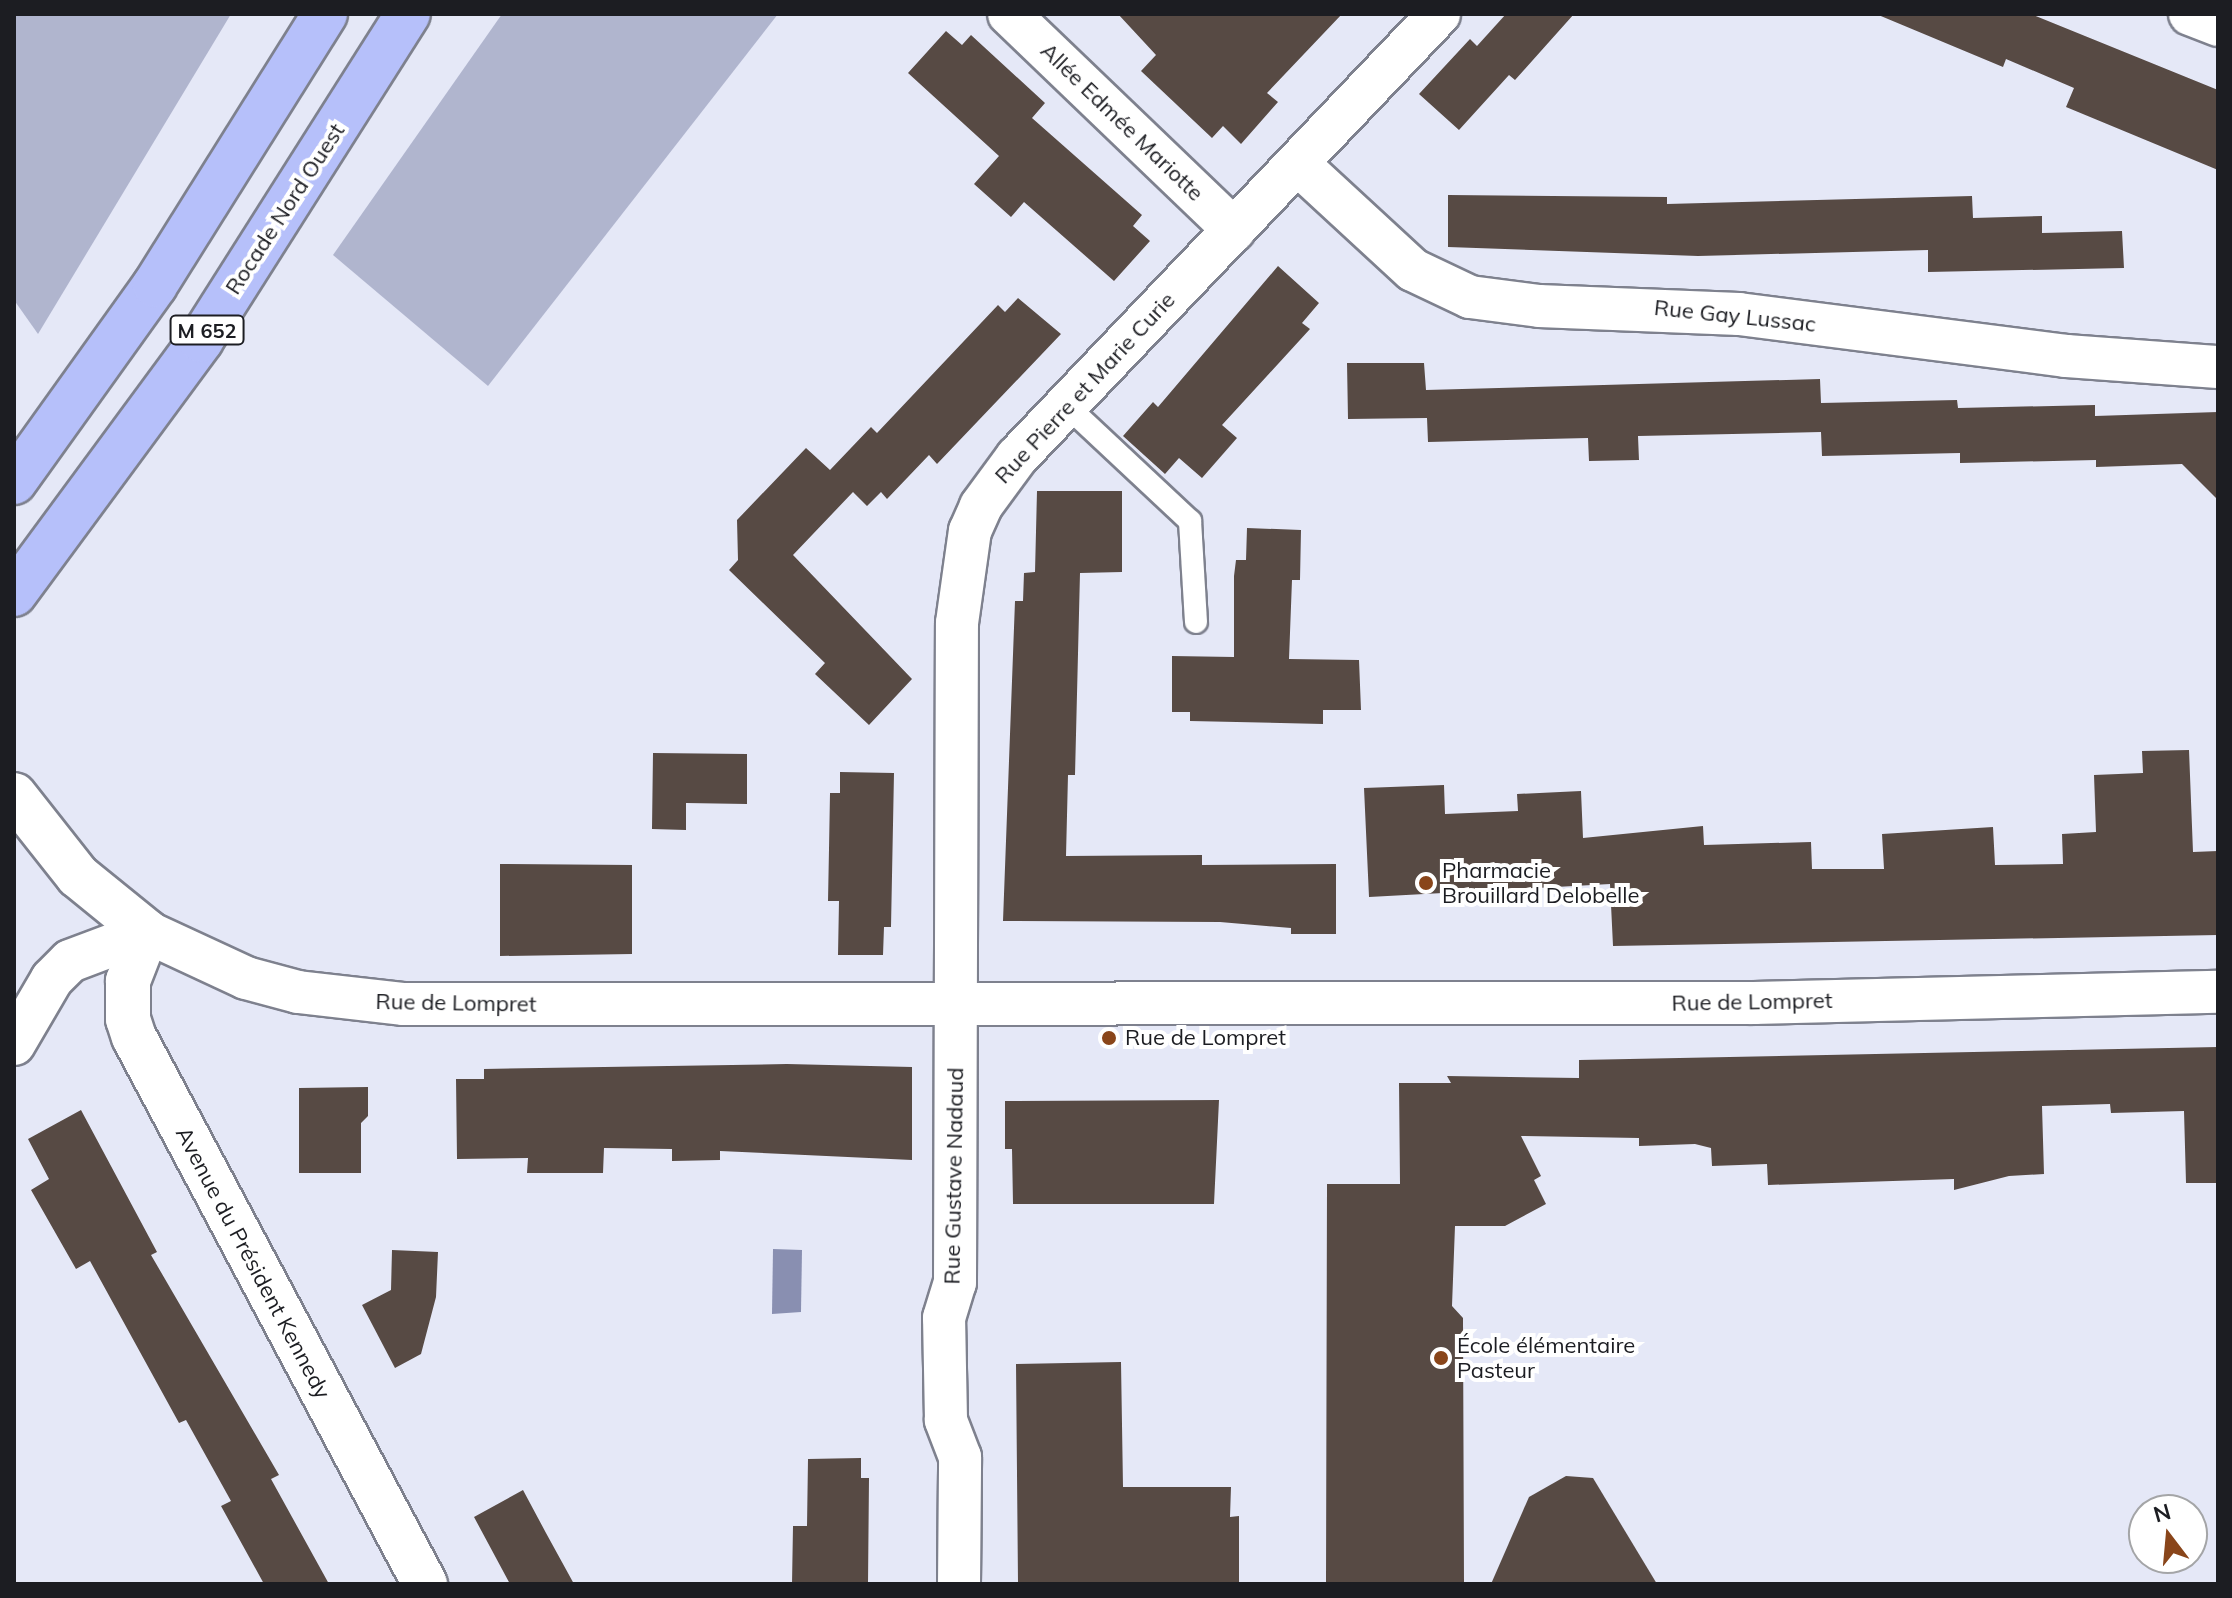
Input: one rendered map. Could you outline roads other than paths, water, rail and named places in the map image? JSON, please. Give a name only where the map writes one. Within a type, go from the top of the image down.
[{"type":"highway","name":"M 652","points":[[14,482],[155,285],[325,14]]},
{"type":"highway","name":"Rocade Nord Ouest","points":[[14,594],[201,340],[408,14]]},
{"type":"street","name":"Allée Edmée Mariotte","points":[[1009,14],[1234,230]]},
{"type":"street","name":"Rue Pierre et Marie Curie","points":[[958,1004],[957,623],[962,560],[981,506],[997,481],[1066,405],[1439,14]]},
{"type":"street","points":[[2190,14],[2218,25]]},
{"type":"street","name":"Rue Gay Lussac","points":[[1298,164],[1413,270],[1470,297],[1539,306],[1739,314],[2067,356],[2218,367]]},
{"type":"street","name":"Rue de Lompret","points":[[14,795],[78,876],[147,932],[246,978],[347,999],[467,1005],[1754,1003],[2218,992]]},
{"type":"street","points":[[14,1044],[52,979],[70,961],[147,932]]},
{"type":"street","name":"Avenue du Président Kennedy","points":[[147,932],[128,981],[128,1019],[134,1037],[425,1584]]},
{"type":"street","name":"Rue Gustave Nadaud","points":[[958,1004],[955,1283],[944,1318],[946,1420],[960,1457],[959,1584]]},
{"type":"lane","points":[[1066,405],[1190,521],[1196,622]]},
{"type":"place","name":"Pharmacie Brouillard Delobelle","points":[[1426,883]]},
{"type":"place","name":"Rue de Lompret","points":[[1109,1038]]},
{"type":"place","name":"École élémentaire Pasteur","points":[[1441,1358]]}]
